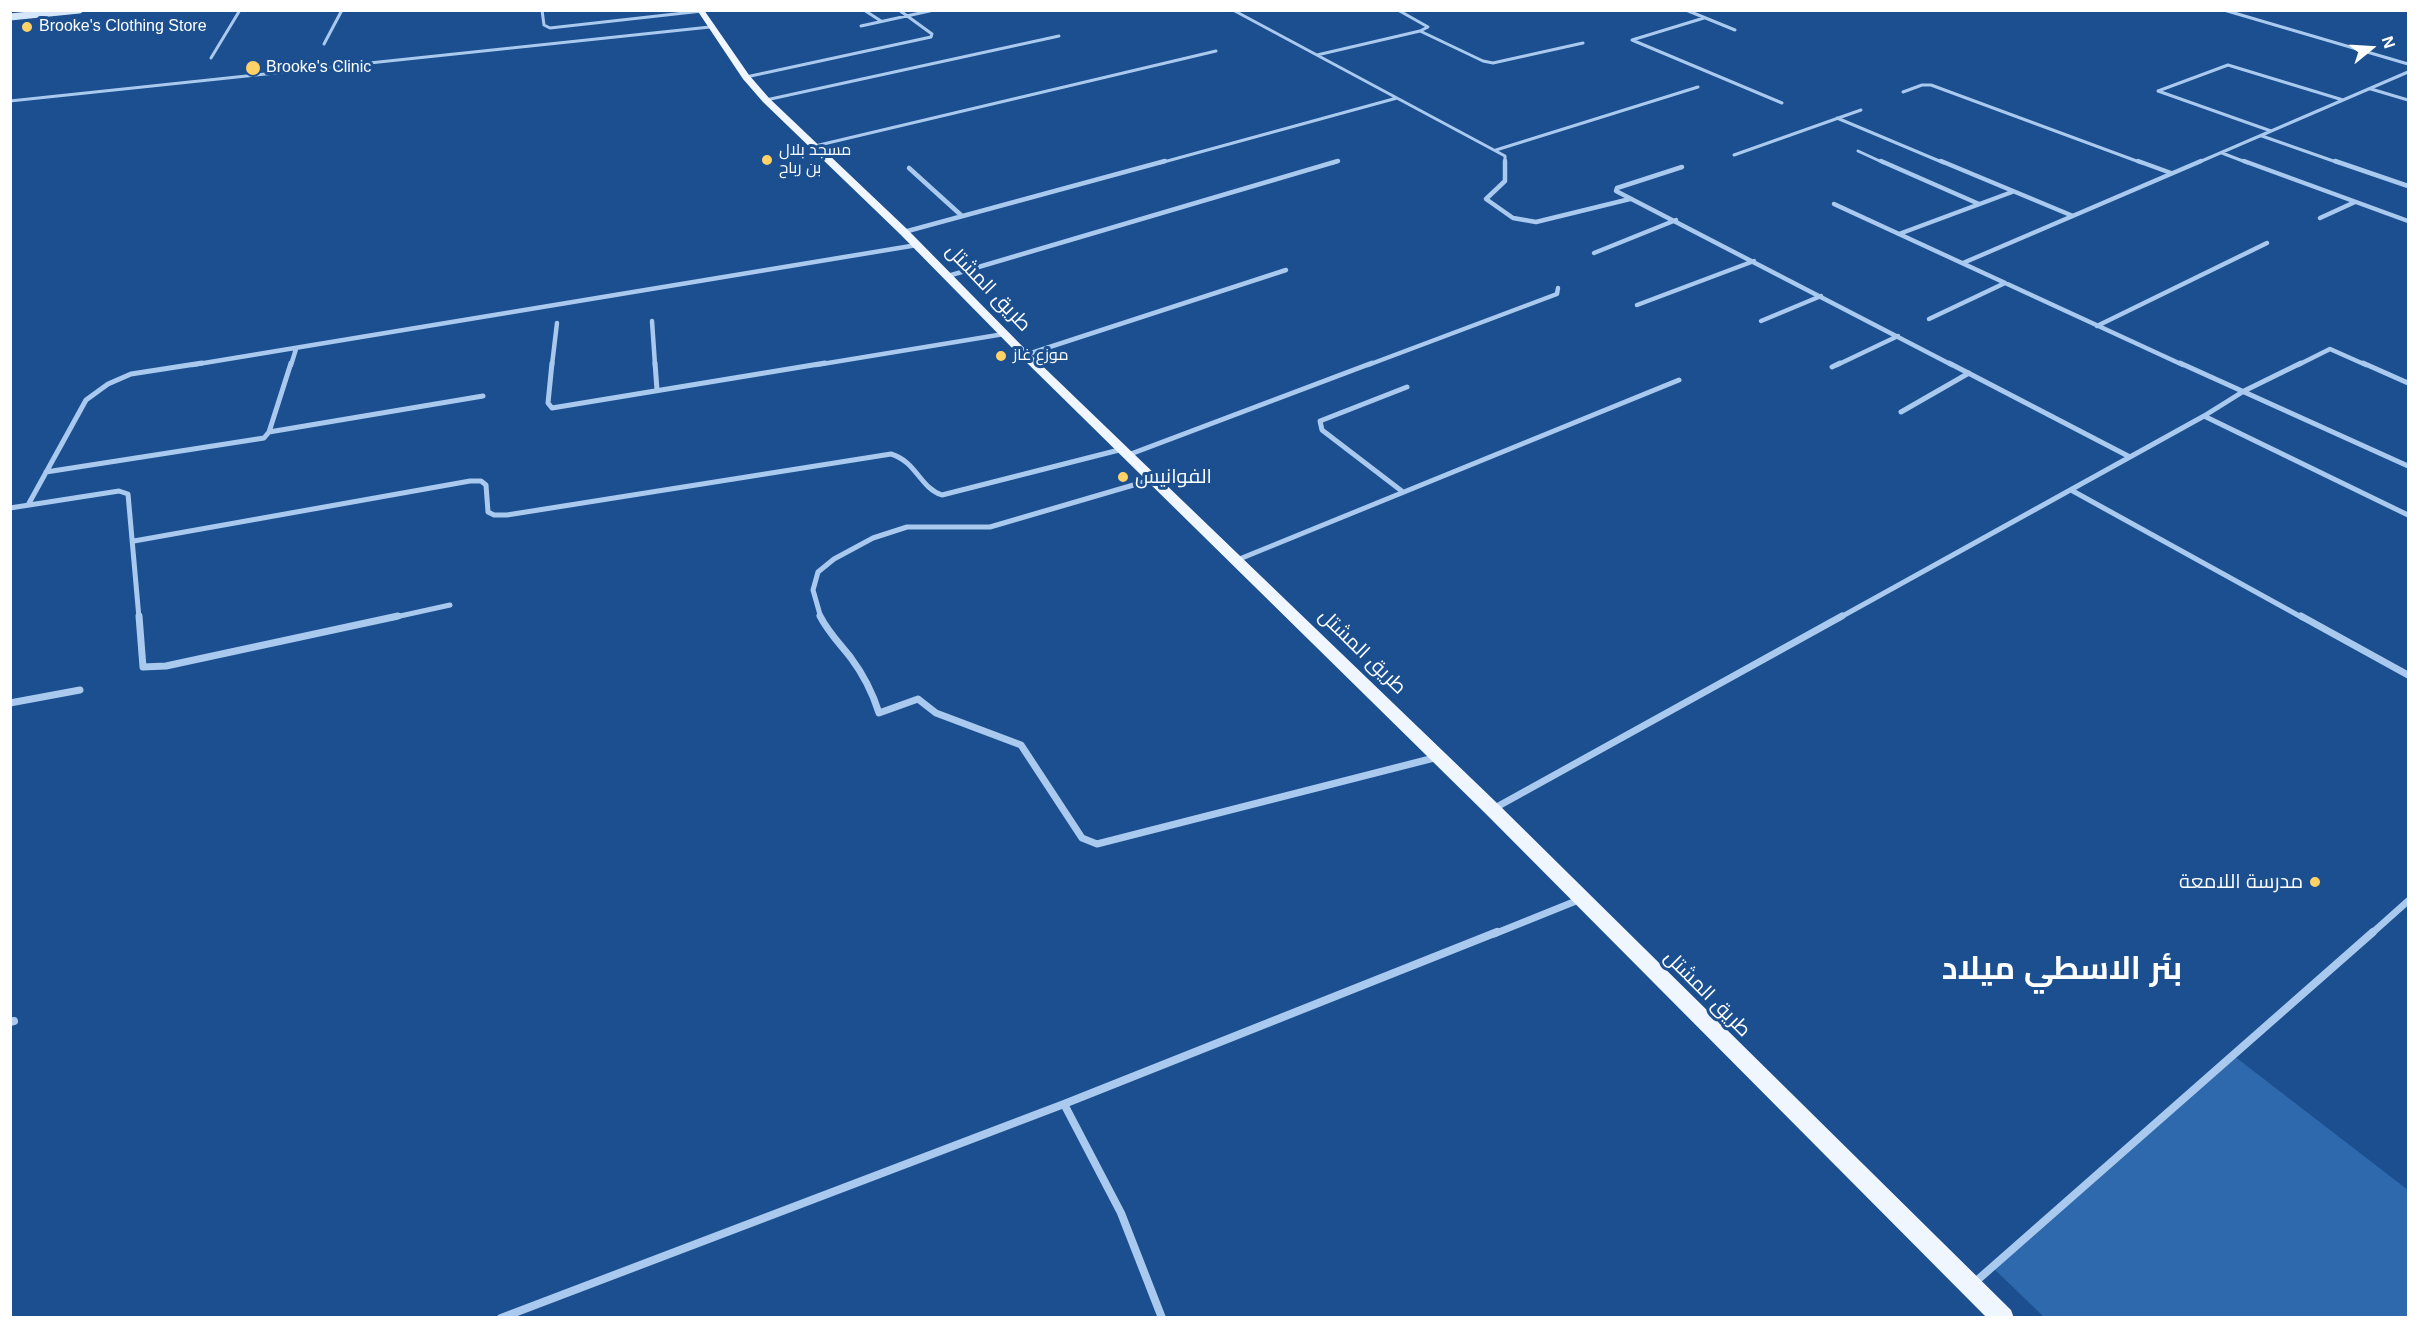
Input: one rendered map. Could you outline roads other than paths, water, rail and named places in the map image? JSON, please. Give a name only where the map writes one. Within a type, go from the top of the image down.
[{"type":"main road","points":[[10,17],[79,10]]},
{"type":"main road","name":"طريق المشتل","points":[[704,11],[710,27],[746,77],[766,100],[904,232],[1025,355],[1492,809],[2003,1317]]},
{"type":"street","points":[[211,58],[240,10]]},
{"type":"street","points":[[324,44],[342,10]]},
{"type":"street","points":[[542,10],[544,25],[550,28],[704,11]]},
{"type":"street","points":[[864,10],[881,21]]},
{"type":"street","points":[[746,77],[931,37],[932,34],[900,10]]},
{"type":"street","points":[[861,26],[934,10]]},
{"type":"street","points":[[1233,10],[1505,156],[1507,176],[1505,184],[1486,199],[1521,221],[1536,222],[1630,199]]},
{"type":"street","points":[[1316,55],[1427,29],[1427,25],[1398,10]]},
{"type":"street","points":[[1686,10],[1735,30]]},
{"type":"street","points":[[2224,10],[2409,64]]},
{"type":"street","points":[[1704,18],[1632,40],[1782,103]]},
{"type":"street","points":[[10,101],[710,27]]},
{"type":"street","points":[[1420,31],[1493,63],[1584,42]]},
{"type":"street","points":[[766,100],[1059,36]]},
{"type":"street","points":[[815,146],[1216,51]]},
{"type":"street","points":[[2271,131],[2158,91],[2228,65],[2344,100]]},
{"type":"street","points":[[1963,263],[2409,72]]},
{"type":"street","points":[[1903,92],[1922,85],[1931,86],[2172,173]]},
{"type":"street","points":[[1496,150],[1698,87]]},
{"type":"street","points":[[2371,89],[2409,100]]},
{"type":"street","points":[[904,232],[1397,98]]},
{"type":"street","points":[[1734,155],[1861,110]]},
{"type":"street","points":[[1837,118],[2073,216]]},
{"type":"street","points":[[2261,136],[2409,186]]},
{"type":"street","points":[[1858,151],[1979,204]]},
{"type":"street","points":[[2221,153],[2409,221]]},
{"type":"street","points":[[948,276],[1338,161]]},
{"type":"street","points":[[1682,167],[1617,188],[1618,193],[1676,220],[2130,457]]},
{"type":"street","points":[[909,168],[962,216]]},
{"type":"street","points":[[1899,234],[2012,192]]},
{"type":"street","points":[[2320,218],[2355,202]]},
{"type":"street","points":[[1834,204],[2097,326],[2409,466]]},
{"type":"street","points":[[1594,253],[1676,220]]},
{"type":"street","points":[[2097,326],[2267,243]]},
{"type":"street","points":[[28,505],[86,400],[108,384],[131,374],[296,349],[916,245]]},
{"type":"street","points":[[1637,305],[1754,261]]},
{"type":"street","points":[[1025,355],[1286,270]]},
{"type":"street","points":[[1929,319],[2005,283]]},
{"type":"street","points":[[134,541],[470,481],[481,481],[486,485],[488,512],[501,515],[891,454],[909,460],[929,490],[934,494],[942,495],[1126,452],[1557,294],[1558,288]]},
{"type":"street","points":[[1761,321],[1821,296]]},
{"type":"street","points":[[652,321],[657,390]]},
{"type":"street","points":[[557,322],[548,404],[552,408],[1004,334]]},
{"type":"street","points":[[1832,367],[1898,336]]},
{"type":"street","points":[[46,472],[264,438],[269,432],[296,349]]},
{"type":"street","points":[[1492,809],[2071,490],[2204,416],[2244,391],[2330,349],[2406,381],[2409,376]]},
{"type":"street","points":[[1901,412],[1969,373]]},
{"type":"street","points":[[1237,560],[1679,380]]},
{"type":"street","points":[[1403,492],[1322,430],[1320,421],[1407,387]]},
{"type":"street","points":[[269,432],[483,396]]},
{"type":"street","points":[[2204,416],[2409,515]]},
{"type":"street","points":[[1154,479],[975,530],[908,527],[890,531],[830,561],[818,572],[813,586],[815,604],[823,622],[853,660],[874,696],[879,713],[918,699],[936,713],[1021,746],[1034,769],[1060,802],[1082,838],[1097,844],[1438,757]]},
{"type":"street","points":[[2071,490],[2409,675]]},
{"type":"street","points":[[10,508],[126,492],[129,494],[144,667],[166,666],[450,605]]},
{"type":"street","points":[[10,703],[80,690]]},
{"type":"street","points":[[501,1317],[1064,1104],[1581,899]]},
{"type":"street","points":[[1971,1286],[2409,901]]},
{"type":"street","points":[[1064,1104],[1121,1213],[1162,1317]]},
{"type":"place","name":"Brooke's Clothing Store","points":[[27,27]]},
{"type":"place","name":"Brooke's Clinic","points":[[253,68]]},
{"type":"place","name":"مسجد بلال بن رباح","points":[[767,160]]},
{"type":"place","name":"موزع غاز","points":[[1001,356]]},
{"type":"place","name":"الفوانيس","points":[[1123,477]]},
{"type":"place","name":"مدرسة اللامعة","points":[[2315,882]]},
{"type":"district","name":"بئر الاسطي ميلاد","points":[[2062,970]]}]
